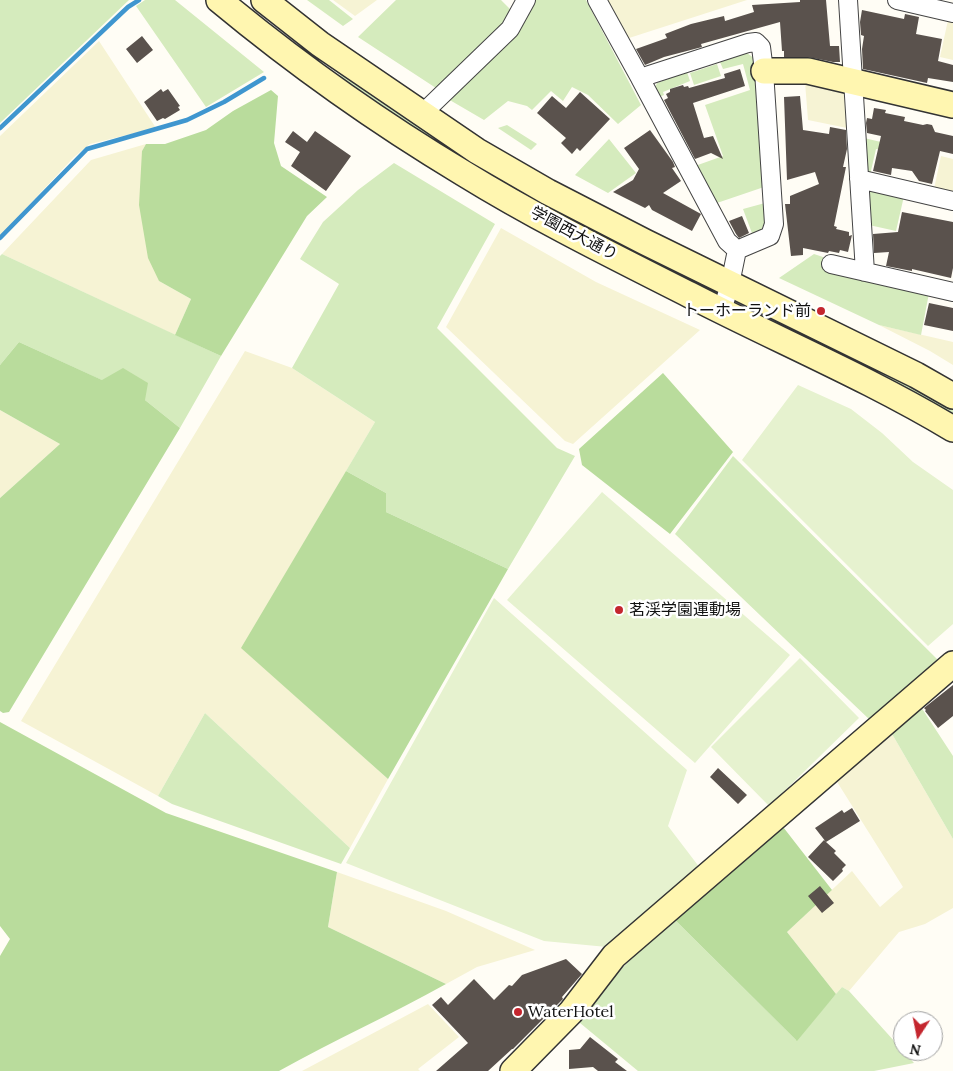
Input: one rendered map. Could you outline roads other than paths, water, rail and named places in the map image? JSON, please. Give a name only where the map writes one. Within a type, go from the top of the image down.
[{"type":"main road","name":"学園西大通り","points":[[219,0],[298,62],[406,137],[540,218],[722,311],[906,401],[953,429]]},
{"type":"main road","name":"学園西大通り","points":[[264,0],[320,44],[422,114],[477,151],[548,192],[645,242],[916,375],[953,396]]},
{"type":"main road","points":[[764,71],[808,71],[953,106]]},
{"type":"main road","points":[[513,1071],[571,1012],[614,956],[953,664]]},
{"type":"street","points":[[422,114],[510,29],[526,0]]},
{"type":"street","points":[[597,0],[727,241],[737,250]]},
{"type":"street","points":[[848,0],[865,272]]},
{"type":"street","points":[[896,0],[953,13]]},
{"type":"street","points":[[640,78],[748,43],[756,42],[761,47],[774,224],[770,236],[737,250]]},
{"type":"street","points":[[859,179],[953,201]]},
{"type":"street","points":[[722,311],[737,250]]},
{"type":"street","points":[[832,264],[953,292]]},
{"type":"waterway","points":[[0,128],[128,7],[139,0]]},
{"type":"waterway","points":[[0,238],[87,149],[187,120],[224,102],[264,78]]},
{"type":"place","name":"トーホーランド前","points":[[821,311]]},
{"type":"place","name":"茗渓学園運動場","points":[[619,610]]},
{"type":"place","name":"WaterHotel","points":[[518,1012]]}]
